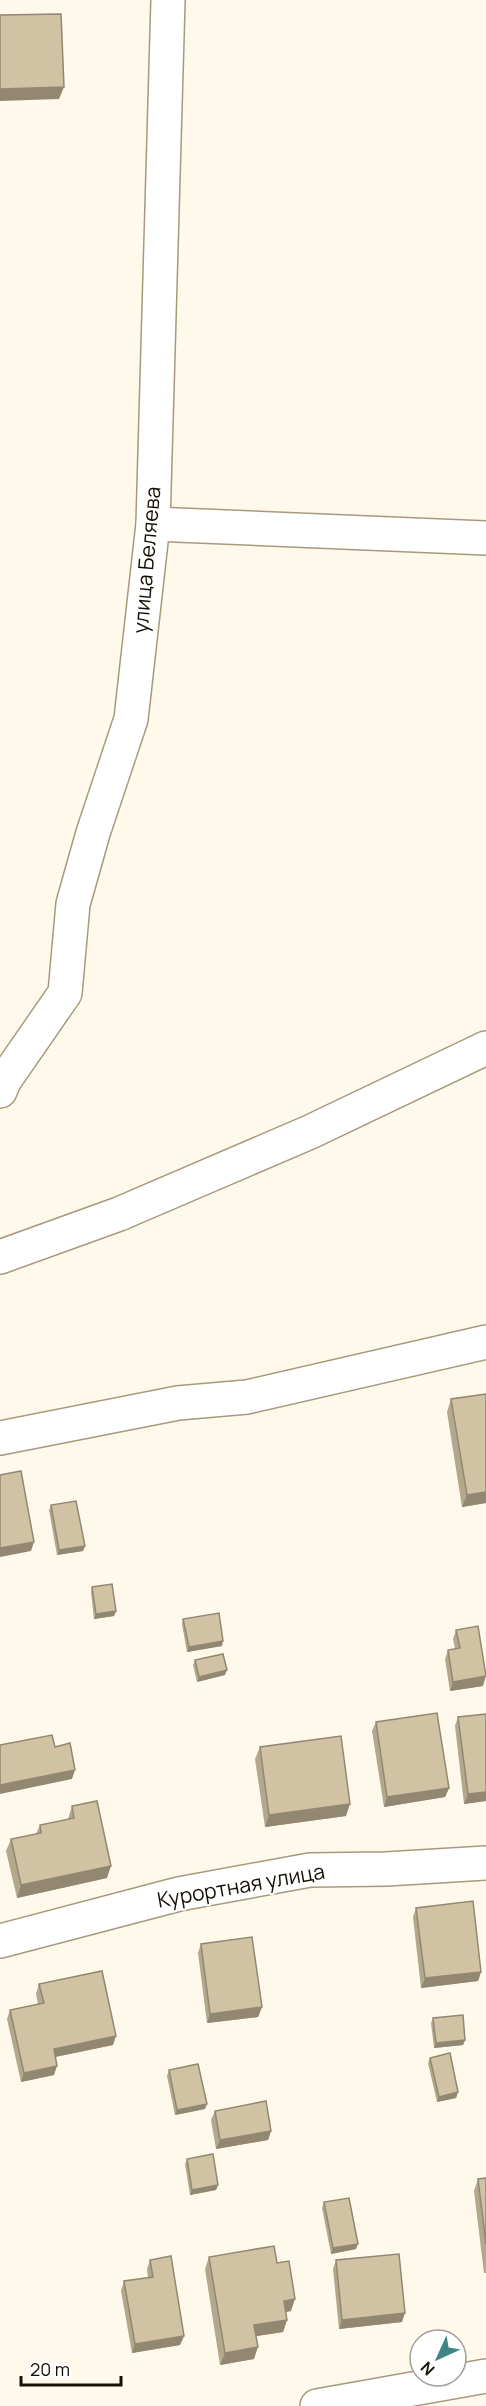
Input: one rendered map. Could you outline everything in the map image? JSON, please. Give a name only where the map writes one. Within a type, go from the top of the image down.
[{"type":"street","name":"улица Беляева","points":[[0,1091],[65,993],[74,904],[93,833],[131,719],[153,524],[168,0]]},
{"type":"street","points":[[153,524],[486,538]]},
{"type":"street","points":[[0,1257],[151,1201],[310,1132],[486,1048]]},
{"type":"street","points":[[0,1438],[178,1403],[247,1397],[486,1342]]},
{"type":"street","name":"Курортная улица","points":[[0,1941],[179,1894],[310,1870],[386,1869],[486,1863]]},
{"type":"street","points":[[317,2406],[486,2376]]},
{"type":"building","points":[[61,14],[64,87],[0,89],[0,15]]},
{"type":"building","points":[[486,1394],[486,1492],[467,1495],[451,1399]]},
{"type":"building","points":[[21,1471],[34,1542],[0,1548],[0,1475]]},
{"type":"building","points":[[76,1501],[85,1546],[59,1550],[51,1505]]},
{"type":"building","points":[[112,1584],[116,1611],[96,1614],[92,1587]]},
{"type":"building","points":[[219,1613],[223,1641],[189,1647],[183,1619]]},
{"type":"building","points":[[478,1626],[486,1676],[453,1682],[448,1650],[460,1648],[456,1630]]},
{"type":"building","points":[[223,1654],[227,1670],[199,1677],[195,1660]]},
{"type":"building","points":[[437,1713],[449,1788],[387,1797],[376,1722]]},
{"type":"building","points":[[486,1714],[486,1792],[468,1794],[458,1717]]},
{"type":"building","points":[[52,1735],[55,1747],[70,1743],[75,1770],[0,1785],[0,1745]]},
{"type":"building","points":[[341,1736],[350,1804],[269,1815],[260,1747]]},
{"type":"building","points":[[97,1801],[111,1866],[21,1885],[11,1839],[41,1833],[40,1825],[74,1818],[72,1806]]},
{"type":"building","points":[[473,1901],[481,1972],[425,1978],[416,1908]]},
{"type":"building","points":[[252,1937],[262,2007],[210,2014],[201,1944]]},
{"type":"building","points":[[102,1971],[116,2036],[54,2049],[57,2066],[24,2073],[10,2010],[44,2003],[39,1984]]},
{"type":"building","points":[[463,2015],[465,2040],[436,2043],[433,2018]]},
{"type":"building","points":[[450,2053],[458,2092],[439,2097],[430,2058]]},
{"type":"building","points":[[198,2064],[207,2104],[177,2110],[169,2070]]},
{"type":"building","points":[[266,2101],[271,2131],[220,2140],[215,2111]]},
{"type":"building","points":[[213,2154],[218,2185],[192,2190],[187,2159]]},
{"type":"building","points":[[486,2178],[486,2244],[478,2179]]},
{"type":"building","points":[[349,2198],[358,2244],[333,2248],[324,2202]]},
{"type":"building","points":[[274,2246],[277,2263],[289,2261],[295,2299],[284,2301],[287,2320],[254,2325],[258,2347],[225,2353],[209,2257]]},
{"type":"building","points":[[399,2254],[405,2313],[342,2320],[336,2260]]},
{"type":"building","points":[[171,2256],[184,2336],[135,2344],[124,2281],[153,2277],[150,2260]]}]
